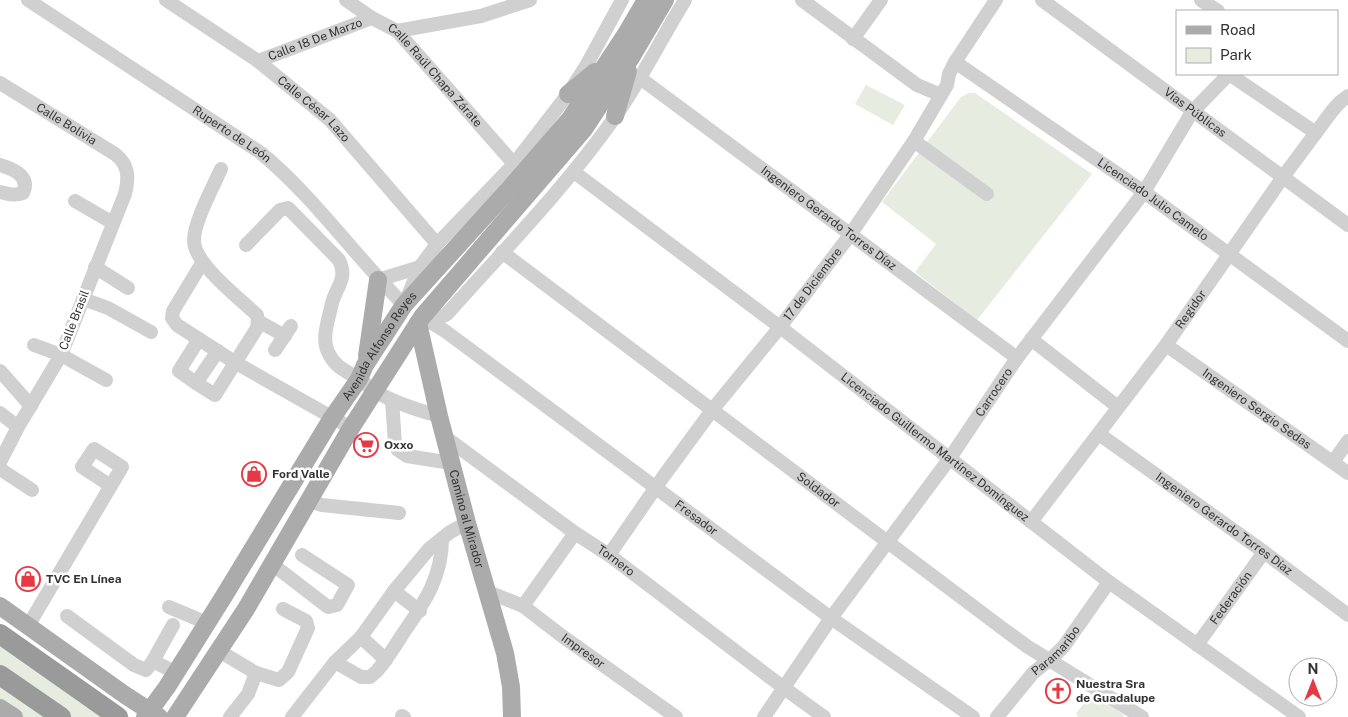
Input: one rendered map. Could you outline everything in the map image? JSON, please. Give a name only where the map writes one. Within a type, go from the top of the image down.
[{"type":"highway","points":[[0,634],[118,717]]},
{"type":"highway","points":[[0,674],[61,717]]},
{"type":"main road","name":"Avenida Alfonso Reyes","points":[[151,715],[284,500],[332,418],[404,305],[511,188],[570,120],[646,0]]},
{"type":"main road","name":"Avenida Alfonso Reyes","points":[[175,717],[219,651],[351,428],[420,320],[584,130],[632,56],[665,0]]},
{"type":"main road","points":[[615,116],[632,56]]},
{"type":"main road","points":[[568,94],[610,58]]},
{"type":"main road","points":[[362,372],[378,280]]},
{"type":"main road","points":[[404,305],[420,320]]},
{"type":"main road","name":"Camino al Mirador","points":[[420,320],[439,416],[467,523],[505,653],[511,687],[512,717]]},
{"type":"main road","points":[[0,606],[151,715]]},
{"type":"main road","points":[[91,671],[106,694],[108,704],[106,717]]},
{"type":"main road","points":[[125,695],[147,693],[172,680]]},
{"type":"main road","points":[[189,694],[189,717]]},
{"type":"main road","points":[[0,708],[14,717]]},
{"type":"street","name":"Ruperto de León","points":[[28,0],[261,153],[283,171],[353,249],[378,280],[404,305]]},
{"type":"street","name":"Calle César Lazo","points":[[166,0],[258,60],[330,120],[437,244]]},
{"type":"street","name":"Calle Raúl Chapa Zárate","points":[[346,0],[372,18],[397,31],[514,164]]},
{"type":"street","points":[[397,31],[480,16],[530,0]]},
{"type":"street","points":[[404,305],[420,267],[437,244],[514,164],[568,94],[586,66],[622,0]]},
{"type":"street","points":[[420,320],[440,318],[447,314],[574,172],[640,78],[685,0]]},
{"type":"street","points":[[802,0],[917,86],[941,94]]},
{"type":"street","points":[[853,39],[881,0]]},
{"type":"street","name":"17 de Diciembre","points":[[608,555],[713,410],[780,327],[850,234],[914,141],[941,94],[955,62],[996,0]]},
{"type":"street","name":"Vías Públicas","points":[[1042,0],[1348,225]]},
{"type":"street","points":[[1201,0],[1216,10]]},
{"type":"street","name":"Calle 18 De Marzo","points":[[258,60],[372,18]]},
{"type":"street","name":"Licenciado Julio Camelo","points":[[955,62],[1144,192],[1348,341]]},
{"type":"street","name":"Carrocero","points":[[764,717],[831,618],[950,458],[1017,358],[1144,192],[1192,112],[1227,75]]},
{"type":"street","points":[[1229,75],[1316,133]]},
{"type":"street","name":"Ingeniero Gerardo Torres Díaz","points":[[640,78],[1017,358]]},
{"type":"street","name":"Calle Bolivia","points":[[0,83],[115,154],[122,160],[127,170]]},
{"type":"street","name":"Regidor","points":[[1032,522],[1166,345],[1283,176],[1340,102],[1348,96]]},
{"type":"street","points":[[914,141],[986,194]]},
{"type":"street","points":[[0,165],[19,174],[26,184],[23,193],[18,195],[0,192]]},
{"type":"street","points":[[199,339],[179,372],[215,395],[257,328],[258,321],[257,315],[202,262],[194,251],[194,239],[198,224],[221,169]]},
{"type":"street","name":"Calle Brasil","points":[[0,462],[18,427],[61,355],[125,194],[128,181],[127,170]]},
{"type":"street","name":"Licenciado Guillermo Martínez Domínguez","points":[[574,172],[780,327],[1109,582],[1300,717]]},
{"type":"street","points":[[75,202],[113,223]]},
{"type":"street","points":[[246,245],[280,210],[288,208],[339,260],[343,269],[343,278],[335,295],[328,320],[325,339],[327,351],[344,372],[362,372],[374,391],[422,412],[439,416]]},
{"type":"street","points":[[339,260],[353,249]]},
{"type":"street","name":"Soldador","points":[[502,252],[1006,631],[1136,715]]},
{"type":"street","points":[[202,262],[172,311],[172,318],[176,325],[236,363],[351,428]]},
{"type":"street","points":[[95,267],[128,288]]},
{"type":"street","points":[[378,280],[420,267]]},
{"type":"street","points":[[82,300],[108,308],[151,332]]},
{"type":"street","name":"Fresador","points":[[420,320],[444,331],[831,618],[973,717]]},
{"type":"street","points":[[258,321],[288,331],[275,350]]},
{"type":"street","points":[[1031,339],[1118,407]]},
{"type":"street","points":[[34,345],[61,355],[106,380]]},
{"type":"street","name":"Ingeniero Sergio Sedas","points":[[1166,345],[1348,473]]},
{"type":"street","points":[[196,383],[218,351]]},
{"type":"street","points":[[0,371],[31,406]]},
{"type":"street","points":[[392,400],[395,444],[398,450],[407,456],[452,462]]},
{"type":"street","points":[[0,413],[18,427]]},
{"type":"street","name":"Ingeniero Gerardo Torres Díaz","points":[[1099,434],[1264,552],[1348,615]]},
{"type":"street","name":"Tornero","points":[[445,437],[575,533],[608,555],[824,717]]},
{"type":"street","points":[[1333,462],[1348,440]]},
{"type":"street","points":[[0,469],[32,490]]},
{"type":"street","points":[[28,626],[111,486]]},
{"type":"street","points":[[309,500],[322,505],[399,513]]},
{"type":"street","points":[[292,717],[335,662],[361,637],[394,591],[429,548],[450,532],[467,523]]},
{"type":"street","points":[[523,606],[575,533]]},
{"type":"street","points":[[335,662],[361,677],[370,677],[386,660],[420,611],[433,585],[442,555],[442,539]]},
{"type":"street","name":"Federación","points":[[1197,645],[1264,552]]},
{"type":"street","points":[[272,564],[328,607],[337,605],[348,585],[302,555]]},
{"type":"street","name":"Paramaribo","points":[[997,717],[1033,673],[1064,646],[1109,582]]},
{"type":"street","points":[[394,591],[420,611]]},
{"type":"street","name":"Impresor","points":[[486,591],[523,606],[667,715]]},
{"type":"street","points":[[169,606],[207,623]]},
{"type":"street","points":[[219,651],[256,673],[279,680],[288,672],[308,628],[306,621],[284,609]]},
{"type":"street","points":[[67,616],[134,665],[146,670],[172,625]]},
{"type":"street","points":[[361,637],[386,660]]},
{"type":"street","points":[[152,660],[172,680]]},
{"type":"street","points":[[230,717],[248,694],[256,673]]},
{"type":"green space","points":[[866,85],[905,105],[893,125],[855,104]]},
{"type":"green space","points":[[969,93],[975,93],[1092,174],[977,320],[915,272],[936,244],[882,202],[961,97]]},
{"type":"green space","points":[[0,626],[130,717],[19,717],[0,704]]},
{"type":"green space","points":[[1093,693],[1124,715],[1123,717],[1078,717],[1076,713]]},
{"type":"place","name":"Oxxo","points":[[366,445]]},
{"type":"place","name":"Ford Valle","points":[[254,474]]},
{"type":"place","name":"TVC En Línea","points":[[28,579]]},
{"type":"place","name":"Nuestra Sra de Guadalupe","points":[[1058,691]]}]
